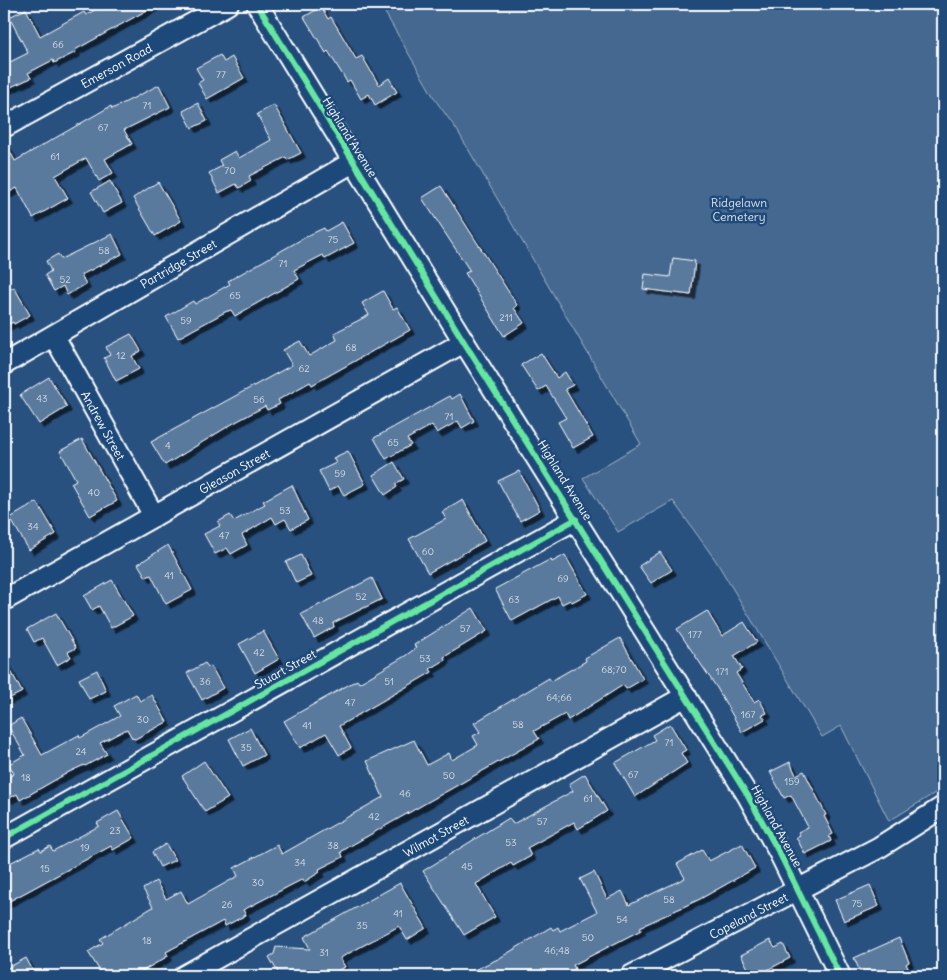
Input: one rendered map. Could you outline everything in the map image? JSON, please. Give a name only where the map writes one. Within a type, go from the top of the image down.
[{"type":"street","name":"Emerson Road","points":[[4,127],[228,4]]},
{"type":"street","name":"Highland Avenue","points":[[257,4],[464,342],[766,826],[840,976]]},
{"type":"street","name":"Partridge Street","points":[[4,364],[353,162]]},
{"type":"street","name":"Andrew Street","points":[[54,336],[154,516]]},
{"type":"street","name":"Gleason Street","points":[[4,600],[464,342]]},
{"type":"street","name":"Stuart Street","points":[[4,838],[576,519]]},
{"type":"street","name":"Wilmot Street","points":[[184,976],[686,696]]},
{"type":"street","name":"Copeland Street","points":[[631,976],[878,848],[943,807]]},
{"type":"green space","name":"Ridgelawn Cemetery","points":[[380,4],[943,4],[943,788],[889,821],[841,726],[822,737],[716,561],[673,501],[618,532],[583,478],[641,444],[457,130],[436,101]]},
{"type":"building","points":[[105,4],[158,4],[75,50],[76,52],[54,63],[53,60],[28,73],[31,78],[4,90],[4,65],[28,53],[9,17],[26,9],[40,36],[84,12],[86,15]]},
{"type":"building","points":[[321,7],[328,19],[331,17],[356,59],[362,56],[379,85],[389,78],[397,92],[375,105],[369,94],[361,99],[350,80],[347,82],[328,51],[326,53],[304,17]]},
{"type":"building","points":[[220,55],[224,62],[232,57],[244,78],[207,99],[198,83],[203,80],[196,68]]},
{"type":"building","points":[[159,85],[170,107],[124,130],[132,144],[105,159],[113,173],[99,181],[86,158],[55,176],[68,198],[33,218],[17,188],[4,195],[4,140],[15,161],[111,106],[112,109]]},
{"type":"building","points":[[198,103],[207,121],[192,128],[183,111]]},
{"type":"building","points":[[274,105],[301,153],[287,160],[286,157],[249,176],[251,181],[239,188],[236,184],[219,193],[209,173],[222,166],[219,160],[235,151],[239,158],[271,140],[257,114]]},
{"type":"building","points":[[110,181],[122,203],[103,213],[91,192]]},
{"type":"building","points":[[158,182],[181,221],[155,236],[133,198]]},
{"type":"building","points":[[441,186],[517,305],[514,308],[524,323],[504,336],[465,273],[470,271],[422,198]]},
{"type":"building","points":[[342,222],[354,243],[325,259],[323,255],[294,270],[299,279],[235,316],[231,310],[225,312],[178,338],[166,317],[193,301],[195,304],[230,284],[228,281],[311,234],[324,228],[326,231]]},
{"type":"building","points":[[112,234],[122,254],[81,275],[86,284],[67,295],[63,286],[54,291],[45,275],[51,271],[46,261],[58,254],[61,259]]},
{"type":"building","points":[[673,258],[695,261],[691,295],[643,289],[645,274],[670,277]]},
{"type":"building","points":[[14,287],[30,315],[4,327],[4,293]]},
{"type":"building","points":[[383,291],[393,309],[397,307],[410,330],[312,385],[310,382],[278,400],[280,404],[267,410],[265,406],[232,424],[165,465],[151,442],[292,365],[283,350],[300,341],[309,356],[337,340],[334,333],[369,315],[362,303]]},
{"type":"building","points":[[131,334],[141,351],[132,356],[139,369],[116,381],[104,358],[110,355],[106,347]]},
{"type":"building","points":[[541,353],[557,378],[565,372],[573,385],[565,389],[593,437],[573,448],[558,422],[566,418],[546,386],[538,391],[521,365]]},
{"type":"building","points":[[49,377],[67,407],[39,424],[20,395]]},
{"type":"building","points":[[460,394],[474,421],[462,428],[458,421],[437,433],[432,425],[407,439],[411,445],[386,459],[374,438],[450,396],[452,399]]},
{"type":"building","points":[[82,439],[117,501],[90,516],[71,483],[76,480],[60,451]]},
{"type":"building","points":[[348,451],[365,484],[344,495],[338,486],[329,491],[319,471],[336,463],[333,458]]},
{"type":"building","points":[[394,462],[404,479],[395,484],[397,487],[385,495],[373,475]]},
{"type":"building","points":[[519,471],[540,510],[520,521],[498,481]]},
{"type":"building","points":[[292,485],[308,520],[291,529],[285,519],[276,524],[272,517],[242,535],[247,545],[231,554],[227,548],[215,554],[204,534],[220,526],[218,522],[230,515],[234,521],[265,504],[263,501]]},
{"type":"building","points":[[463,500],[485,541],[428,573],[409,539],[446,519],[442,512]]},
{"type":"building","points":[[37,502],[56,534],[29,550],[10,518]]},
{"type":"building","points":[[168,545],[192,590],[166,604],[151,575],[146,577],[138,564]]},
{"type":"building","points":[[660,552],[672,570],[651,583],[639,566]]},
{"type":"building","points":[[301,555],[311,576],[296,583],[286,562]]},
{"type":"building","points":[[565,555],[587,594],[572,602],[570,600],[562,604],[558,596],[512,621],[495,589],[551,559],[552,562]]},
{"type":"building","points":[[372,578],[382,599],[333,623],[334,627],[314,638],[301,614]]},
{"type":"building","points":[[112,580],[133,616],[111,628],[99,606],[92,610],[84,596]]},
{"type":"building","points":[[473,608],[487,631],[444,657],[445,660],[430,669],[432,672],[339,726],[351,748],[339,755],[326,733],[300,748],[284,721],[357,680],[359,683],[405,656],[416,648],[414,645]]},
{"type":"building","points":[[707,611],[722,636],[744,622],[757,642],[734,656],[742,669],[736,673],[754,702],[759,699],[767,713],[762,715],[765,719],[742,732],[717,688],[677,629]]},
{"type":"building","points":[[56,613],[76,648],[68,652],[71,657],[57,665],[42,638],[34,642],[27,629]]},
{"type":"building","points":[[263,631],[279,659],[255,673],[239,644]]},
{"type":"building","points":[[620,638],[643,679],[626,689],[623,685],[568,720],[565,714],[534,731],[539,739],[350,846],[341,852],[343,857],[319,869],[320,872],[304,882],[303,879],[243,910],[246,915],[225,926],[223,921],[166,952],[168,956],[134,976],[103,976],[88,952],[103,943],[100,939],[153,907],[143,889],[156,881],[166,899],[181,891],[188,904],[238,876],[234,868],[277,845],[282,854],[383,797],[367,761],[414,740],[427,765],[449,753],[452,760],[478,745],[473,736],[480,732],[474,723],[549,678],[551,681],[586,661],[585,658]]},
{"type":"building","points":[[4,658],[22,692],[4,701]]},
{"type":"building","points":[[205,663],[208,667],[211,666],[223,688],[202,700],[187,673]]},
{"type":"building","points":[[97,670],[106,691],[89,699],[79,679]]},
{"type":"building","points":[[136,694],[140,701],[152,695],[167,722],[135,739],[132,738],[127,729],[100,743],[107,754],[69,772],[20,800],[17,794],[8,799],[4,791],[4,780],[14,774],[9,764],[25,755],[8,726],[21,718],[42,755],[79,735],[80,738],[120,716],[114,706]]},
{"type":"building","points":[[670,724],[686,750],[681,753],[687,763],[635,797],[615,763],[655,740],[652,735]]},
{"type":"building","points":[[250,728],[264,755],[243,766],[229,739]]},
{"type":"building","points":[[204,761],[228,798],[205,812],[182,776]]},
{"type":"building","points":[[790,762],[796,775],[804,771],[826,815],[824,816],[833,834],[829,836],[831,841],[805,854],[796,837],[800,835],[798,832],[808,827],[791,795],[784,798],[770,772]]},
{"type":"building","points":[[585,774],[607,811],[578,829],[574,822],[527,848],[531,856],[513,866],[511,863],[476,884],[495,917],[464,935],[423,871],[509,818],[513,824],[573,791],[569,784]]},
{"type":"building","points":[[118,811],[134,838],[113,850],[111,846],[4,904],[4,866],[39,848],[41,851],[50,846],[53,851],[99,826],[97,823]]},
{"type":"building","points":[[166,844],[175,860],[160,867],[152,852]]},
{"type":"building","points":[[742,844],[755,868],[700,899],[640,927],[641,930],[573,965],[575,969],[562,976],[461,976],[498,959],[551,927],[553,930],[558,927],[560,931],[597,912],[580,879],[594,872],[607,899],[622,891],[629,905],[685,878],[677,864],[702,850],[709,861]]},
{"type":"building","points":[[400,883],[426,928],[407,940],[399,926],[340,958],[345,967],[327,976],[280,976],[269,957],[274,954],[276,947],[310,949],[304,937]]},
{"type":"building","points":[[870,885],[879,906],[844,921],[835,900]]},
{"type":"building","points":[[899,938],[909,962],[906,964],[912,976],[862,976],[854,958]]},
{"type":"building","points":[[770,940],[775,948],[783,944],[790,958],[756,976],[752,976],[741,955]]},
{"type":"building","points":[[26,958],[36,976],[4,976],[4,970]]},
{"type":"cycle path","points":[[257,4],[464,342],[748,796],[780,854],[840,976]]},
{"type":"cycle path","points":[[4,838],[576,519]]}]
